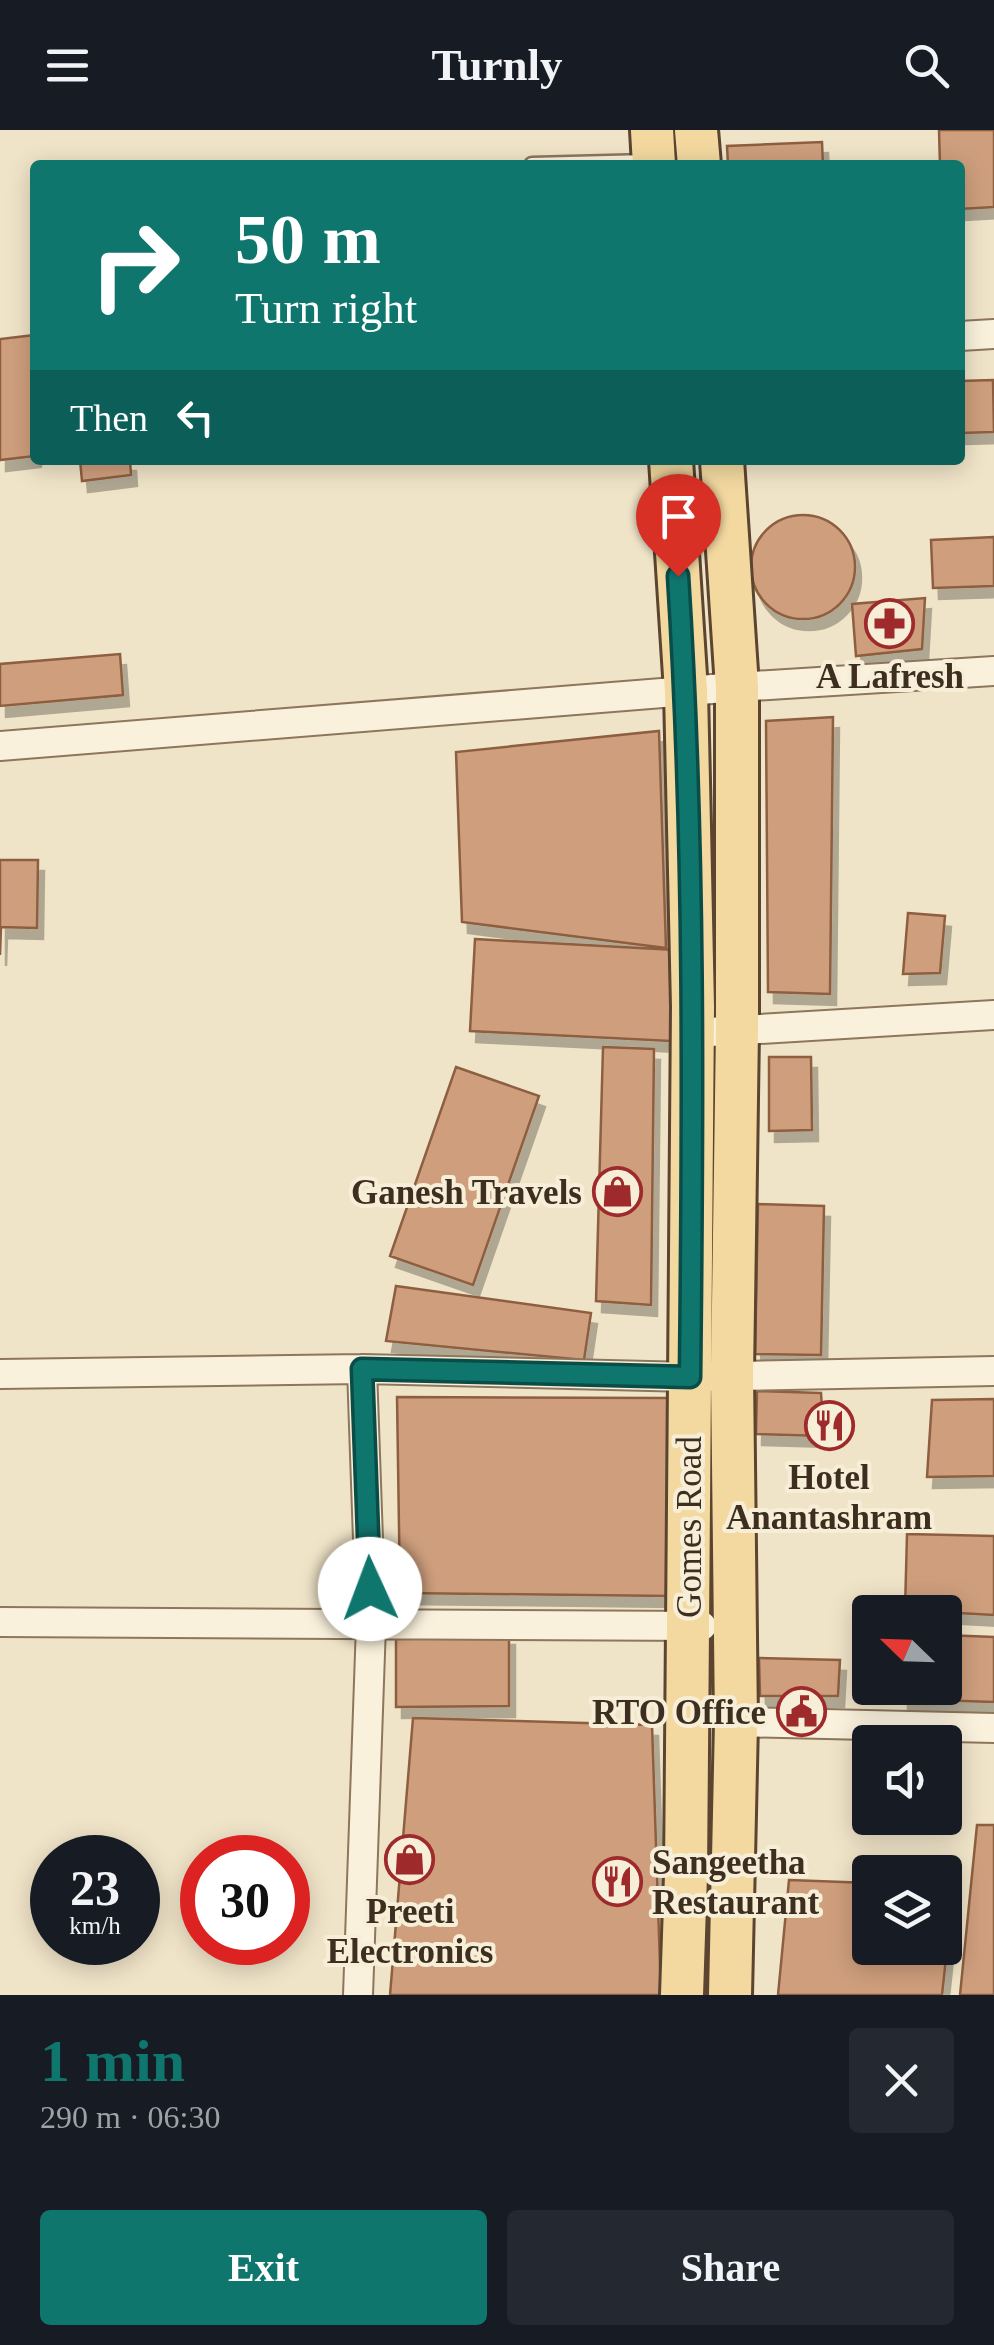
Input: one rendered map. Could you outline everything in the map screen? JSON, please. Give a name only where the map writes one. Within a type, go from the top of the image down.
[{"type":"main road","points":[[696,130],[699,160]]},
{"type":"main road","name":"Gomes Road","points":[[670,465],[686,692],[693,1034],[682,1995]]},
{"type":"main road","name":"Gomes Road","points":[[722,465],[736,687],[732,1375],[736,1722],[730,1995]]},
{"type":"street","points":[[965,336],[994,334]]},
{"type":"street","points":[[0,746],[736,687],[994,671]]},
{"type":"street","points":[[693,1034],[994,1015]]},
{"type":"street","points":[[0,1374],[362,1369],[690,1377],[994,1371]]},
{"type":"street","points":[[358,1995],[371,1626],[362,1369]]},
{"type":"street","points":[[0,1622],[734,1626]]},
{"type":"street","points":[[736,1722],[994,1728]]},
{"type":"lane","points":[[586,160],[653,152]]},
{"type":"building","points":[[939,130],[994,130],[994,207],[965,209],[965,160],[940,160]]},
{"type":"building","points":[[822,142],[823,160],[728,160],[727,146]]},
{"type":"building","points":[[30,336],[30,457],[0,460],[0,339]]},
{"type":"building","points":[[993,380],[994,432],[965,433],[965,381]]},
{"type":"building","points":[[80,465],[130,465],[131,475],[82,481]]},
{"type":"building","points":[[803,515],[823,519],[840,530],[851,547],[855,567],[851,587],[840,604],[823,615],[803,619],[783,615],[766,604],[755,587],[751,567],[755,547],[766,530],[783,519]]},
{"type":"building","points":[[994,537],[994,586],[933,588],[931,540]]},
{"type":"building","points":[[925,598],[922,649],[856,656],[852,604]]},
{"type":"building","points":[[120,654],[123,695],[0,706],[0,664]]},
{"type":"building","points":[[833,717],[830,994],[768,992],[766,721]]},
{"type":"building","points":[[659,731],[666,948],[462,922],[456,752]]},
{"type":"building","points":[[0,860],[38,860],[37,928],[1,927],[0,955]]},
{"type":"building","points":[[908,913],[945,916],[940,973],[903,974]]},
{"type":"building","points":[[475,939],[676,950],[671,1041],[470,1031]]},
{"type":"building","points":[[603,1047],[654,1049],[651,1305],[596,1301]]},
{"type":"building","points":[[769,1057],[811,1057],[812,1130],[769,1131]]},
{"type":"building","points":[[456,1067],[539,1096],[473,1285],[390,1256]]},
{"type":"building","points":[[758,1204],[824,1206],[821,1355],[755,1354]]},
{"type":"building","points":[[396,1286],[591,1313],[584,1360],[386,1341]]},
{"type":"building","points":[[757,1391],[821,1393],[824,1436],[756,1434]]},
{"type":"building","points":[[397,1397],[669,1398],[670,1596],[400,1593]]},
{"type":"building","points":[[994,1399],[994,1476],[927,1477],[932,1400]]},
{"type":"building","points":[[907,1534],[994,1536],[994,1615],[962,1613],[962,1595],[905,1595]]},
{"type":"building","points":[[396,1634],[509,1634],[509,1706],[396,1707]]},
{"type":"building","points":[[962,1636],[994,1637],[994,1702],[962,1701]]},
{"type":"building","points":[[759,1658],[840,1660],[838,1696],[760,1696]]},
{"type":"building","points":[[413,1718],[652,1725],[661,1995],[390,1995]]},
{"type":"building","points":[[977,1825],[994,1825],[994,1995],[960,1995]]},
{"type":"building","points":[[789,1880],[852,1882],[852,1965],[945,1965],[942,1995],[778,1995]]},
{"type":"place","name":"A Lafresh","points":[[890,624]]},
{"type":"place","name":"Ganesh Travels","points":[[617,1192]]},
{"type":"place","name":"Hotel Anantashram","points":[[829,1425]]},
{"type":"place","name":"RTO Office","points":[[801,1712]]},
{"type":"place","name":"Preeti Electronics","points":[[410,1859]]},
{"type":"place","name":"Sangeetha Restaurant","points":[[617,1882]]},
{"type":"route","points":[[370,1589],[362,1369],[690,1377],[693,1006],[686,692],[678,576]]}]
